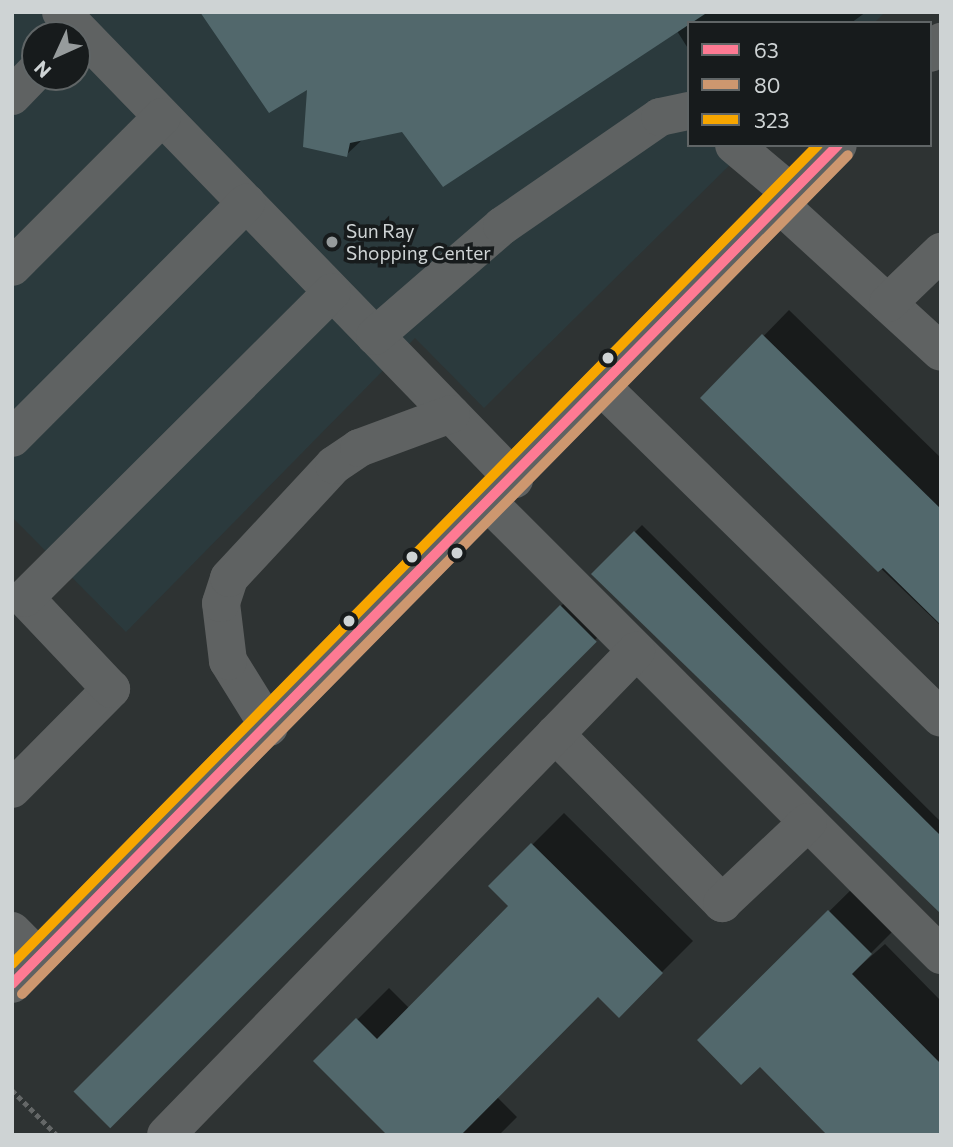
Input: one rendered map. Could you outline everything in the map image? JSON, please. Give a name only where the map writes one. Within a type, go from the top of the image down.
[{"type":"street","points":[[91,46],[451,414],[502,492],[636,651],[941,955]]},
{"type":"street","points":[[375,336],[502,226],[660,117],[687,111]]},
{"type":"street","points":[[12,267],[162,117]]},
{"type":"street","points":[[736,147],[888,303],[941,352]]},
{"type":"street","points":[[21,958],[270,727],[836,147]]},
{"type":"street","points":[[16,428],[246,203]]},
{"type":"street","points":[[888,303],[941,252]]},
{"type":"street","points":[[12,789],[111,689],[18,604],[332,292]]},
{"type":"street","points":[[603,388],[941,718]]},
{"type":"street","points":[[270,727],[228,661],[221,603],[229,578],[334,465],[359,448],[451,414]]},
{"type":"street","points":[[184,1129],[636,651]]},
{"type":"street","points":[[555,734],[722,903],[808,822]]},
{"type":"path","points":[[12,1090],[57,1135]]},
{"type":"shaded area","name":"Sun Ray Shopping Center","points":[[12,12],[885,12],[876,21],[687,21],[687,147],[748,147],[484,408],[415,338],[126,632],[12,517]]},
{"type":"building","points":[[200,12],[708,12],[694,21],[687,21],[687,26],[443,187],[402,132],[350,143],[347,157],[303,147],[307,90],[269,113]]},
{"type":"building","points":[[762,334],[941,509],[941,625],[883,568],[878,572],[700,398]]},
{"type":"building","points":[[634,531],[941,836],[941,914],[591,574]]},
{"type":"building","points":[[560,605],[597,642],[110,1128],[74,1091]]},
{"type":"building","points":[[531,843],[663,973],[619,1018],[598,997],[461,1135],[387,1135],[313,1061],[356,1018],[377,1039],[508,906],[488,886]]},
{"type":"building","points":[[828,910],[872,954],[852,974],[941,1064],[941,1135],[827,1135],[760,1067],[741,1085],[697,1040]]},
{"type":"transit line","name":"323","points":[[12,964],[816,147]]},
{"type":"transit line","name":"63","points":[[12,984],[836,147]]},
{"type":"transit line","name":"80","points":[[22,994],[848,155]]},
{"type":"place","name":"Sun Ray Shopping Center","points":[[332,242]]}]
